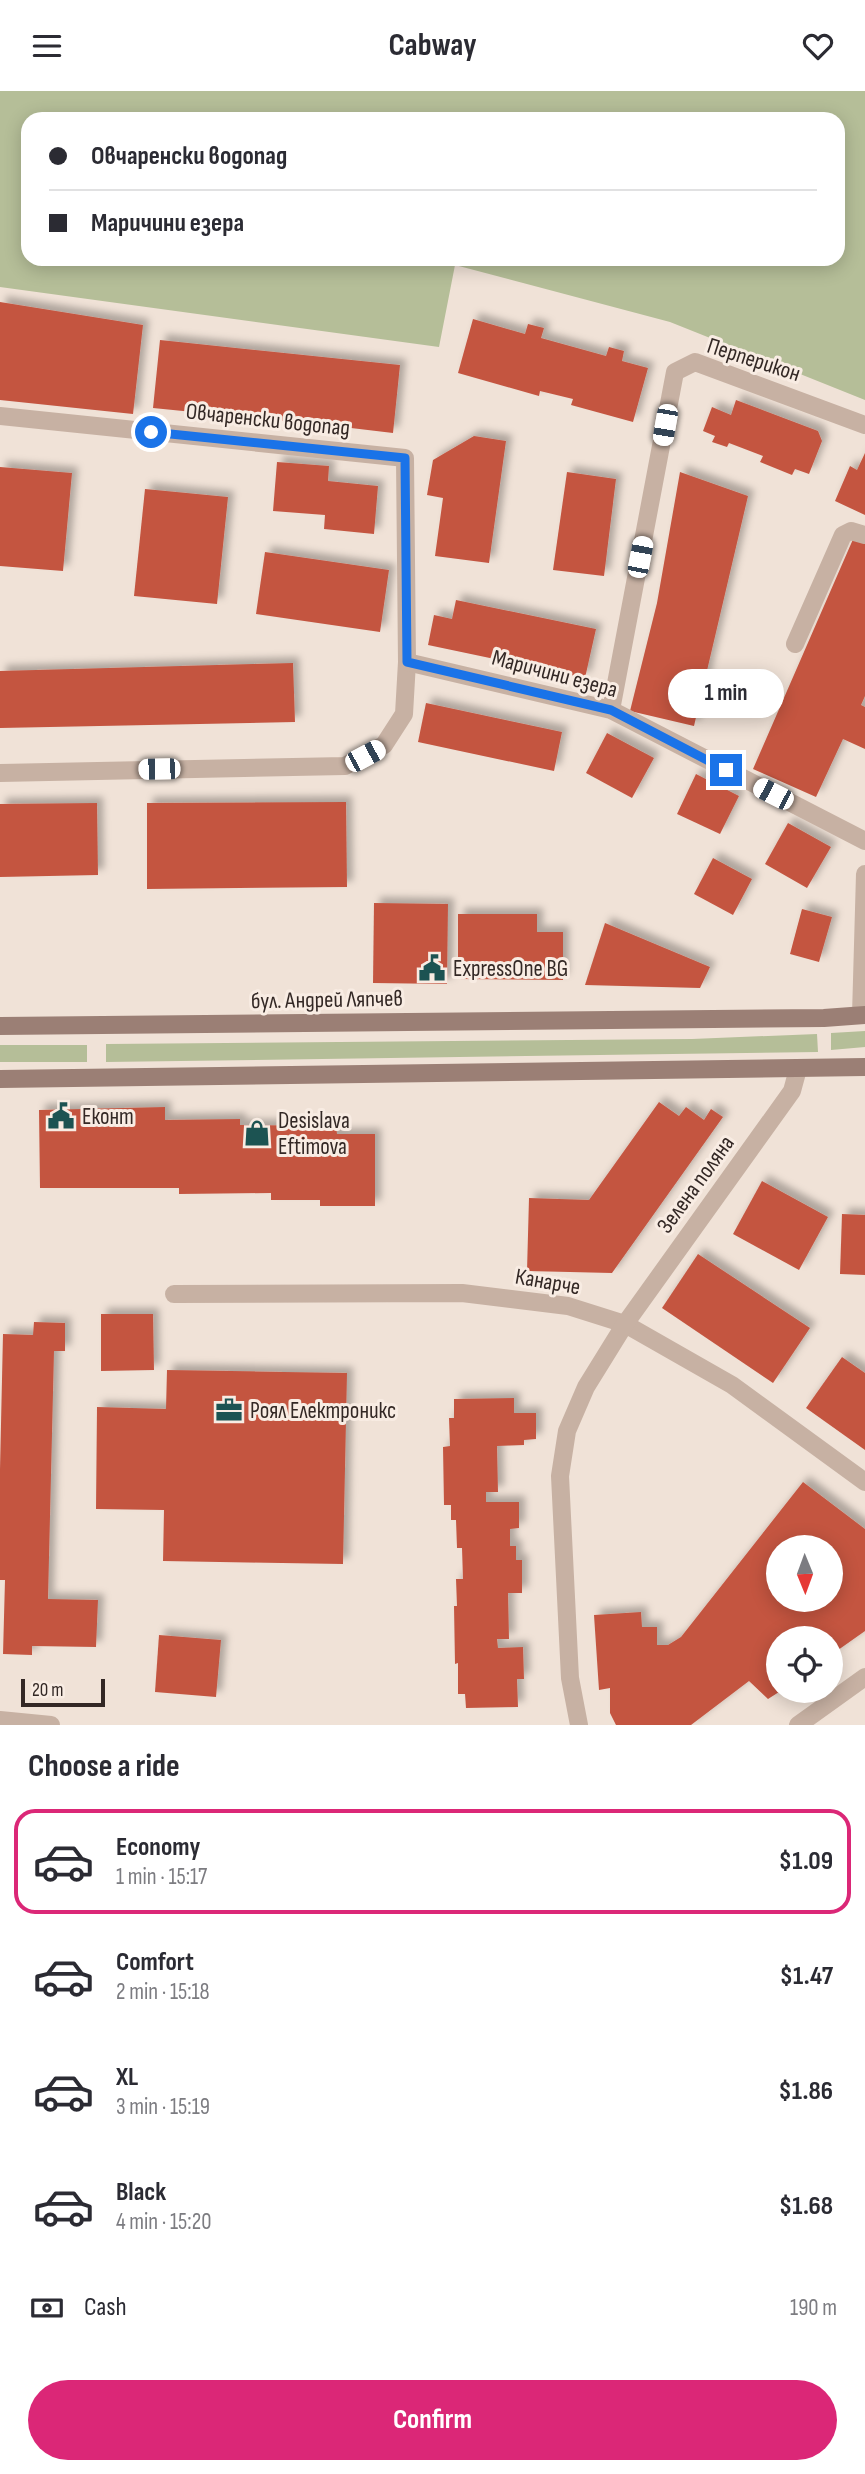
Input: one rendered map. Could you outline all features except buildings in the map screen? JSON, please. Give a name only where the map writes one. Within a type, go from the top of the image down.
[{"type":"main road","name":"бул. Андрей Ляпчев","points":[[0,1026],[824,1018],[863,1015]]},
{"type":"main road","points":[[0,1079],[865,1067]]},
{"type":"street","name":"Перперикон","points":[[611,710],[675,372],[695,362],[865,425]]},
{"type":"street","name":"Овчаренски водопад","points":[[0,417],[405,458],[407,662]]},
{"type":"street","points":[[795,644],[844,535],[851,531],[865,535]]},
{"type":"street","name":"Маричини езера","points":[[407,662],[611,710],[865,841]]},
{"type":"street","points":[[0,773],[345,766],[384,745],[391,735],[404,713],[407,662]]},
{"type":"street","points":[[863,1015],[865,874]]},
{"type":"street","name":"Зелена поляна","points":[[579,1725],[570,1678],[561,1476],[567,1431],[586,1387],[625,1324],[792,1091],[798,1069]]},
{"type":"street","name":"Канарче","points":[[174,1294],[462,1293],[568,1306],[625,1324],[732,1385],[865,1482]]},
{"type":"street","points":[[798,1725],[865,1677]]},
{"type":"street","points":[[0,1720],[51,1725]]},
{"type":"green space","points":[[0,91],[865,91],[865,400],[670,322],[459,266],[845,266],[845,112],[21,112],[21,266],[455,266],[439,347],[0,287]]},
{"type":"green space","points":[[865,1031],[865,1047],[831,1050],[831,1033]]},
{"type":"green space","points":[[817,1034],[818,1052],[106,1062],[106,1044],[692,1039]]},
{"type":"green space","points":[[0,1045],[87,1045],[87,1062],[0,1062]]},
{"type":"place","name":"ExpressOne BG","points":[[432,968]]},
{"type":"place","name":"Еконт","points":[[61,1116]]},
{"type":"place","name":"Desislava Eftimova","points":[[257,1133]]},
{"type":"place","name":"Роял Електроникс","points":[[229,1410]]},
{"type":"route","points":[[151,432],[405,458],[407,662],[611,710],[726,770]]}]
